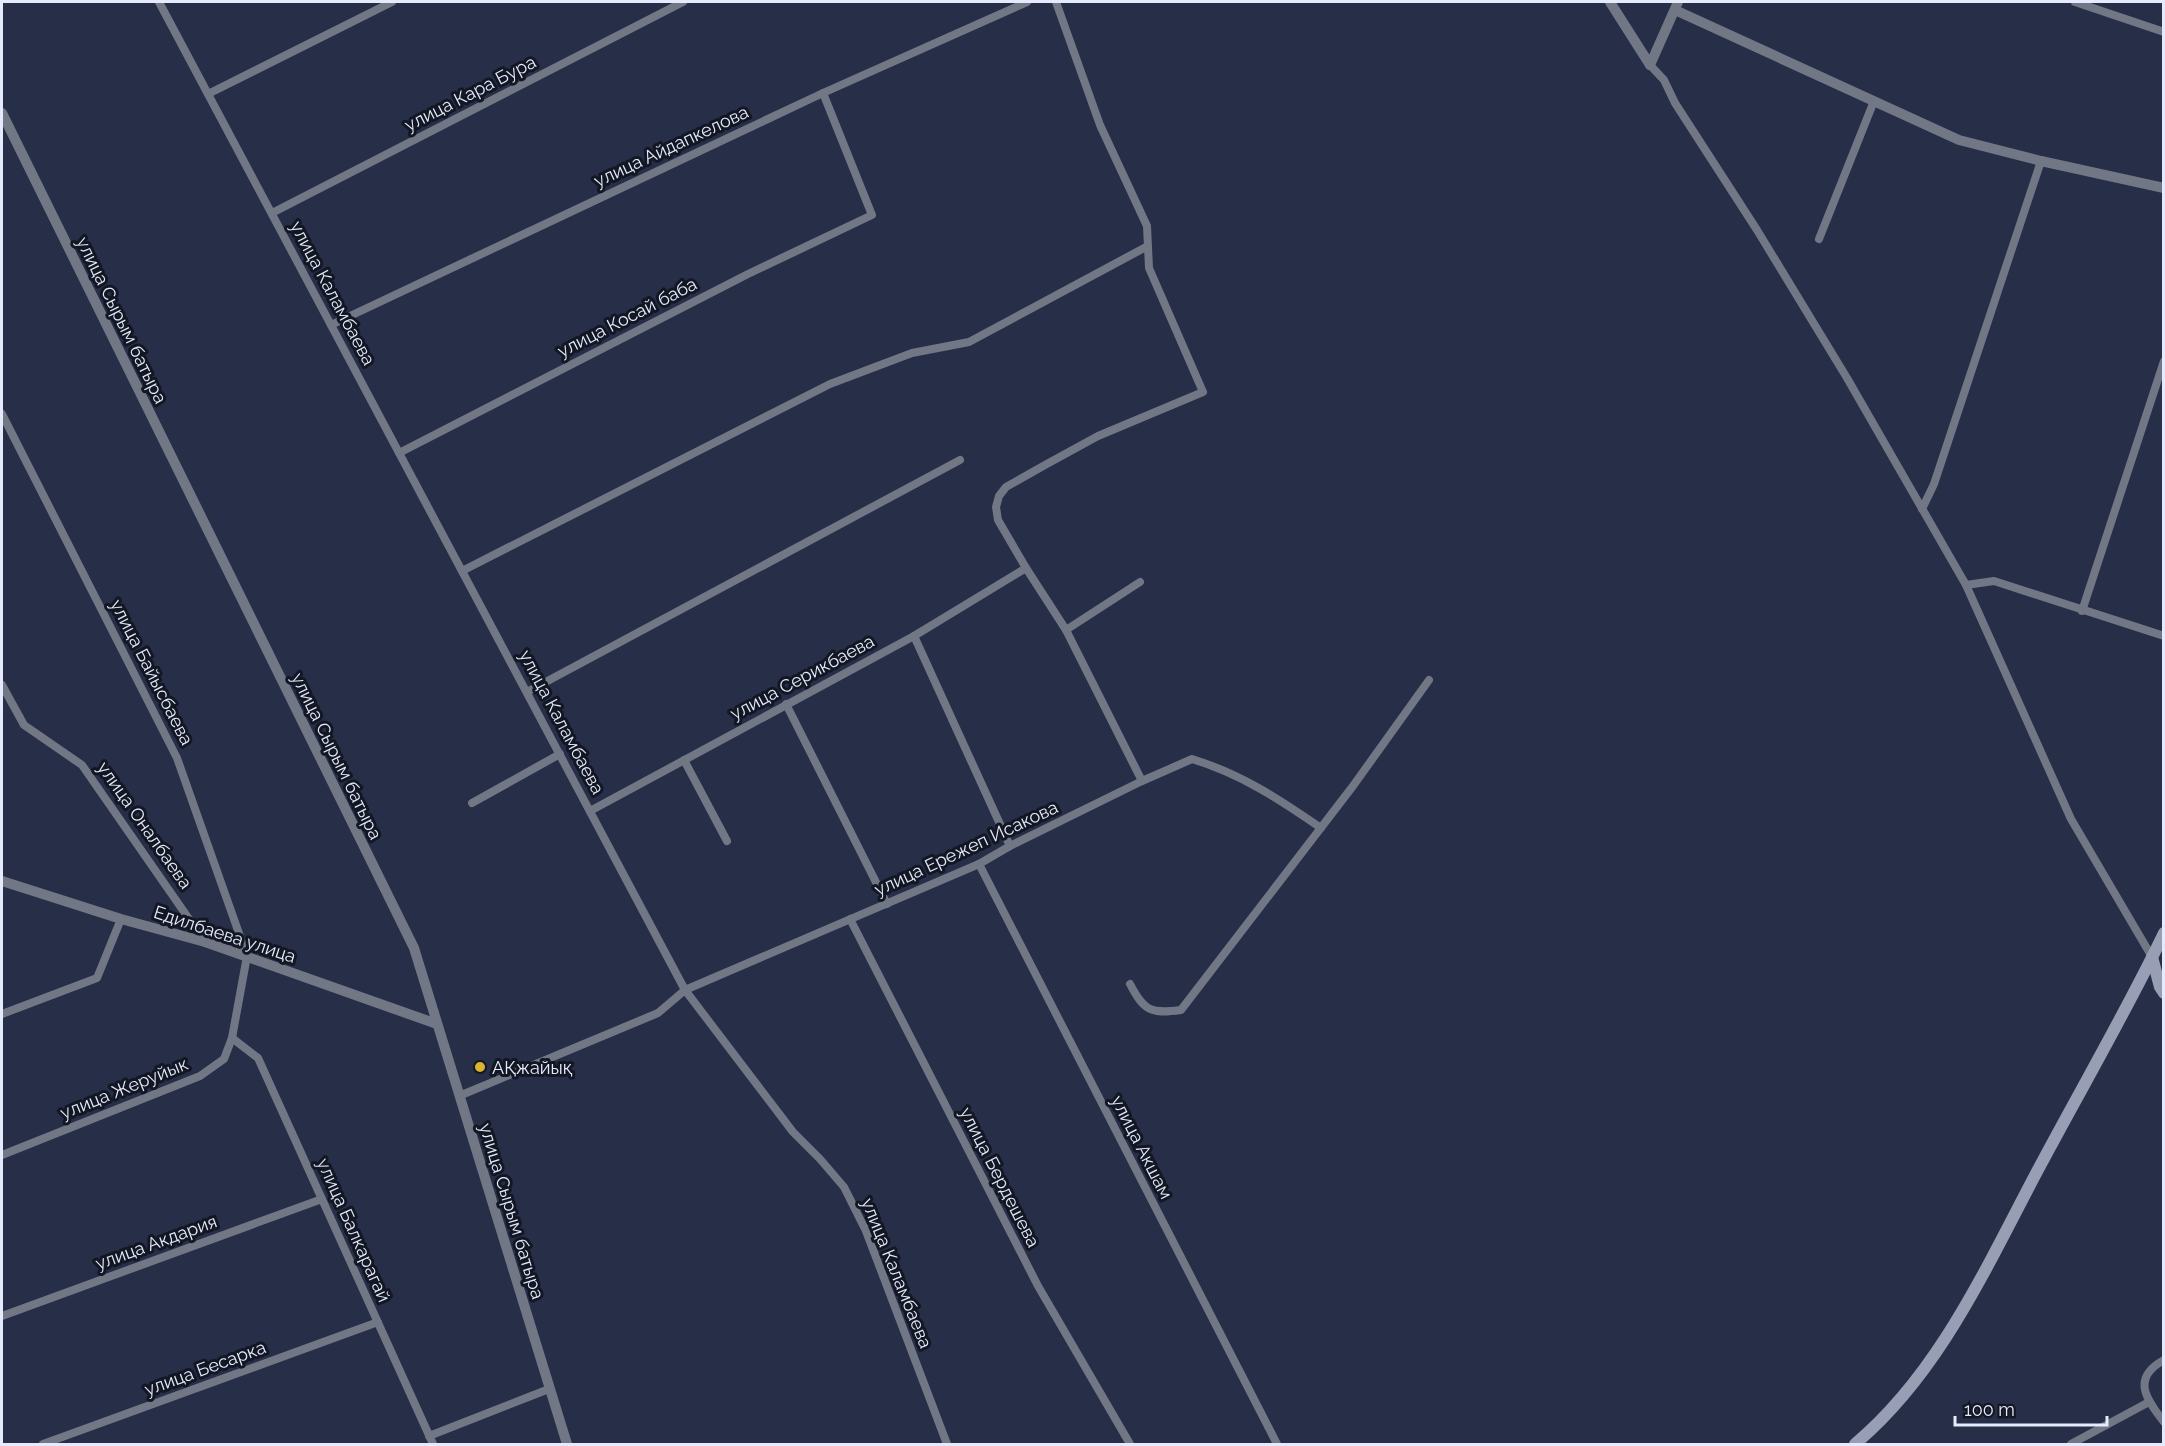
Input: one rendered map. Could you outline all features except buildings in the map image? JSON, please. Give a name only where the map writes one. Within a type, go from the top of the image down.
[{"type":"main road","points":[[1855,1444],[1876,1427],[1928,1365],[1974,1290],[2163,933]]},
{"type":"main road","points":[[2152,957],[2163,966]]},
{"type":"main road","points":[[2152,957],[2163,993]]},
{"type":"street","name":"улица Каламбаева","points":[[159,2],[685,990],[793,1132],[820,1158],[843,1187],[866,1231],[947,1444]]},
{"type":"street","points":[[208,94],[392,2]]},
{"type":"street","name":"улица Кара Бура","points":[[272,213],[683,2]]},
{"type":"street","name":"улица Айдапкелова","points":[[331,325],[823,93],[1027,2]]},
{"type":"street","points":[[1056,2],[1100,125],[1147,226],[1146,247],[1149,268],[1203,393],[1098,436],[1006,487],[999,496],[996,507],[999,520],[1026,568],[1066,630],[1142,781]]},
{"type":"street","points":[[1610,2],[1650,65],[1664,80],[1674,103],[1757,230],[1966,585],[2071,819],[2152,957]]},
{"type":"street","points":[[2075,2],[2163,32]]},
{"type":"street","points":[[1650,65],[1677,6],[1959,140],[2163,188]]},
{"type":"street","name":"улица Косай баба","points":[[399,453],[748,274],[872,215],[823,93]]},
{"type":"street","points":[[1819,239],[1874,101]]},
{"type":"street","name":"улица Сырым батыра","points":[[2,113],[414,948],[567,1444]]},
{"type":"street","points":[[1922,509],[1935,484],[2041,161]]},
{"type":"street","points":[[462,571],[830,384],[912,353],[969,342],[1146,247]]},
{"type":"street","points":[[2082,611],[2163,361]]},
{"type":"street","name":"улица Байысбаева","points":[[2,414],[177,758],[247,956]]},
{"type":"street","points":[[527,692],[960,460]]},
{"type":"street","name":"улица Серикбаева","points":[[590,812],[914,636],[1026,568]]},
{"type":"street","points":[[1966,585],[1994,580],[2163,636]]},
{"type":"street","points":[[1066,630],[1140,582]]},
{"type":"street","points":[[914,636],[1010,846]]},
{"type":"street","points":[[1130,984],[1139,1002],[1158,1013],[1181,1010],[1353,786],[1429,680]]},
{"type":"street","name":"улица Оналбаева","points":[[2,685],[24,725],[82,765],[205,942]]},
{"type":"street","points":[[786,704],[887,904]]},
{"type":"street","points":[[472,803],[560,754]]},
{"type":"street","name":"улица Ережеп Исакова","points":[[459,1096],[658,1013],[685,990],[979,864],[1010,846],[1192,759],[1214,765],[1259,786],[1321,828]]},
{"type":"street","points":[[684,760],[727,841]]},
{"type":"street","name":"улица Акшам","points":[[979,864],[1277,1444]]},
{"type":"street","name":"Едилбаева улица","points":[[2,882],[205,942],[437,1024]]},
{"type":"street","points":[[2,1014],[97,978],[121,919]]},
{"type":"street","name":"улица Бердешева","points":[[850,919],[1038,1287],[1130,1444]]},
{"type":"street","name":"улица Жеруйык","points":[[2,1155],[200,1076],[224,1059],[232,1038],[247,956]]},
{"type":"street","name":"улица Балкарагай","points":[[232,1038],[258,1058],[431,1440]]},
{"type":"street","name":"улица Акдария","points":[[2,1316],[322,1199]]},
{"type":"street","name":"улица Бесарка","points":[[43,1444],[378,1322]]},
{"type":"street","points":[[2163,1360],[2152,1366],[2145,1379],[2144,1392],[2163,1422]]},
{"type":"street","points":[[431,1440],[549,1389]]},
{"type":"street","points":[[2071,1444],[2149,1402]]},
{"type":"place","name":"АҚжайық","points":[[480,1067]]}]
